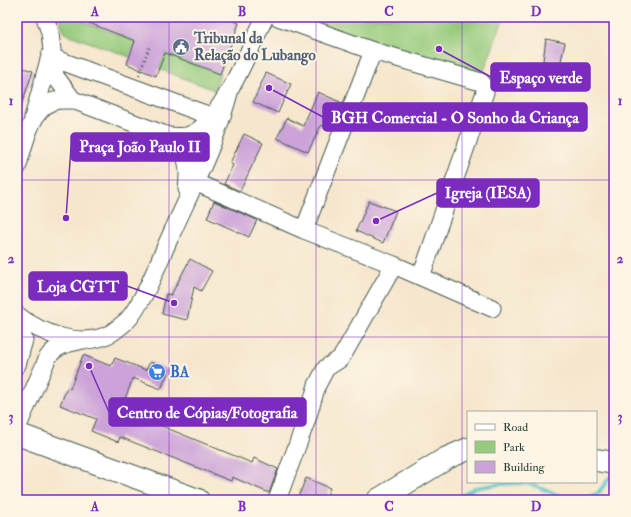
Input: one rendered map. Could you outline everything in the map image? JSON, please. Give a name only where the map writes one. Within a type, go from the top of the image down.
[{"type":"main road","points":[[17,434],[198,500]]},
{"type":"main road","points":[[378,500],[447,458],[467,449]]},
{"type":"main road","points":[[597,460],[614,463]]},
{"type":"street","points":[[45,17],[55,76],[73,100]]},
{"type":"street","points":[[32,121],[42,108],[50,103],[59,100],[73,100],[168,136],[186,136],[199,130],[213,117],[230,89],[265,17]]},
{"type":"street","points":[[278,17],[372,51],[481,82],[485,87],[485,92],[421,277]]},
{"type":"street","points":[[304,230],[372,51]]},
{"type":"street","points":[[52,53],[135,88],[213,117]]},
{"type":"street","points":[[17,168],[52,53]]},
{"type":"street","points":[[17,428],[48,357],[53,350],[63,344],[112,333],[131,316],[149,282],[195,182],[222,120],[230,89]]},
{"type":"street","points":[[168,136],[177,144],[187,159],[189,168],[185,202]]},
{"type":"street","points":[[195,182],[304,230],[394,265],[492,308]]},
{"type":"street","points":[[277,500],[307,419],[317,385],[326,368],[340,360],[394,265]]},
{"type":"street","points":[[17,315],[26,322],[43,330],[66,338],[85,339],[99,337]]},
{"type":"street","points":[[17,324],[21,329],[24,340],[17,365]]},
{"type":"path","points":[[135,88],[150,45]]},
{"type":"green space","points":[[59,17],[83,17],[82,21],[135,41],[130,57],[64,33]]},
{"type":"green space","points":[[292,17],[504,17],[481,79]]},
{"type":"green space","points":[[165,53],[220,74],[214,90],[159,69]]},
{"type":"building","name":"Tribunal da Relação do Lubango","points":[[74,17],[156,17],[165,20],[167,17],[223,17],[239,23],[220,74],[165,53],[156,76],[127,64],[135,41]]},
{"type":"building","points":[[546,39],[565,43],[560,65],[543,61]]},
{"type":"building","points":[[17,66],[33,71],[19,112],[17,112]]},
{"type":"building","points":[[266,73],[291,84],[278,113],[253,102]]},
{"type":"building","points":[[318,92],[342,103],[332,130],[321,125],[308,152],[277,138],[287,118],[303,126]]},
{"type":"building","points":[[244,134],[263,143],[240,191],[224,184],[233,165],[230,163]]},
{"type":"building","points":[[214,201],[257,220],[249,237],[207,218]]},
{"type":"building","points":[[369,201],[396,211],[383,243],[356,231]]},
{"type":"building","points":[[190,259],[212,271],[201,291],[194,287],[187,320],[162,314],[166,294],[171,295]]},
{"type":"building","points":[[83,355],[111,366],[115,358],[146,370],[150,362],[169,370],[161,389],[133,378],[123,404],[133,407],[130,413],[252,463],[254,458],[278,469],[269,493],[232,477],[231,481],[120,437],[118,442],[91,431],[96,419],[60,405],[67,388],[70,389]]},
{"type":"building","points":[[306,478],[330,488],[325,500],[297,500]]},
{"type":"waterway","points":[[583,500],[598,493],[611,476]]},
{"type":"waterway","points":[[456,500],[474,488],[501,484],[528,483],[571,500]]},
{"type":"place","name":"Tribunal da Relação do Lubango","points":[[181,47]]},
{"type":"place","name":"Espaço verde","points":[[439,49]]},
{"type":"place","name":"BGH Comercial - O Sonho da Criança","points":[[269,88]]},
{"type":"place","name":"Praça João Paulo II","points":[[66,218]]},
{"type":"place","name":"Igreja (IESA)","points":[[376,221]]},
{"type":"place","name":"Loja CGTT","points":[[174,303]]},
{"type":"place","name":"Centro de Cópias/Fotografia","points":[[89,366]]},
{"type":"place","name":"BA","points":[[157,372]]}]
